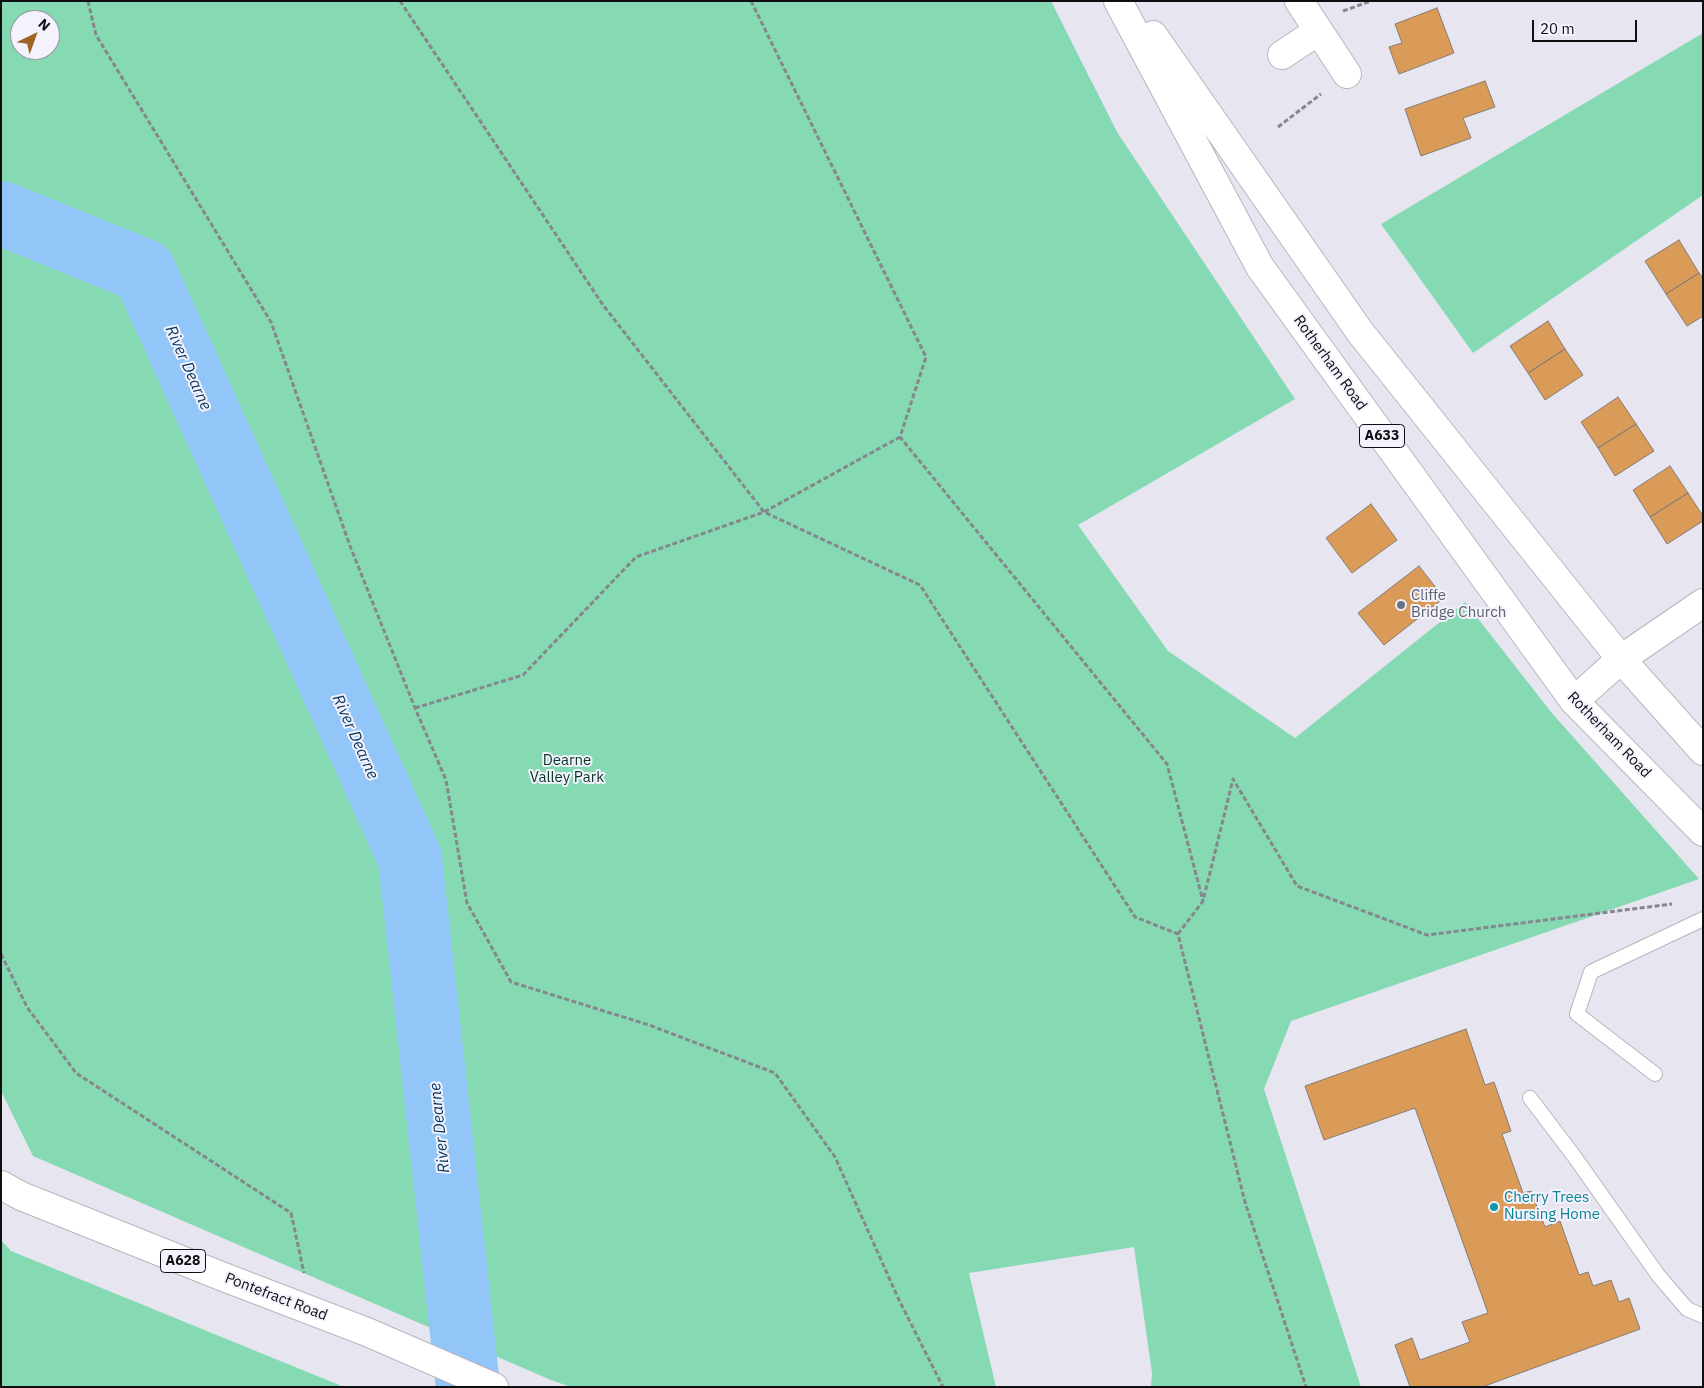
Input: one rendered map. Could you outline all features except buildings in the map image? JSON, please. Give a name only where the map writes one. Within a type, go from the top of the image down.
[{"type":"main road","name":"Rotherham Road","points":[[1118,1],[1260,267],[1574,701],[1703,832]]},
{"type":"main road","points":[[1130,1],[1360,332],[1621,659],[1703,751]]},
{"type":"main road","points":[[1299,1],[1347,74]]},
{"type":"main road","points":[[1282,55],[1318,31]]},
{"type":"main road","points":[[1574,701],[1621,659],[1703,603]]},
{"type":"main road","name":"Pontefract Road","points":[[1,1185],[20,1196],[367,1332],[494,1387]]},
{"type":"lane","points":[[1655,1074],[1578,1014],[1580,1006],[1591,972],[1703,919]]},
{"type":"lane","points":[[1530,1098],[1574,1156],[1658,1275],[1688,1309],[1703,1316]]},
{"type":"path","points":[[88,1],[96,35],[271,322],[350,546],[446,780],[467,903],[511,982],[648,1025],[775,1074],[835,1158],[899,1300],[943,1387]]},
{"type":"path","points":[[400,1],[603,305],[764,512],[920,585],[1135,916],[1178,934]]},
{"type":"path","points":[[415,708],[523,676],[636,558],[764,512],[900,437],[926,357],[751,1]]},
{"type":"path","points":[[1278,127],[1347,74]]},
{"type":"path","points":[[900,437],[1167,764],[1203,901]]},
{"type":"path","points":[[1178,934],[1203,901],[1233,779],[1297,886],[1426,935],[1673,904]]},
{"type":"path","points":[[1178,934],[1245,1202],[1306,1387]]},
{"type":"path","points":[[1,954],[26,1007],[76,1073],[291,1213],[313,1311]]},
{"type":"green space","name":"Dearne Valley Park","points":[[1,1],[1051,1],[1117,132],[1295,399],[1078,525],[1168,651],[1295,738],[1465,602],[1551,712],[1699,879],[1291,1021],[1264,1089],[1361,1387],[1151,1387],[1152,1373],[1134,1247],[969,1273],[996,1387],[571,1387],[33,1156],[1,1091]]},
{"type":"green space","points":[[1703,33],[1703,195],[1473,353],[1381,224]]},
{"type":"green space","points":[[1,1240],[11,1251],[344,1387],[1,1387]]},
{"type":"waterway","name":"River Dearne","points":[[1,213],[144,271],[410,858],[468,1387]]},
{"type":"place","name":"Cliffe Bridge Church","points":[[1401,605]]},
{"type":"place","name":"Cherry Trees Nursing Home","points":[[1494,1207]]}]
